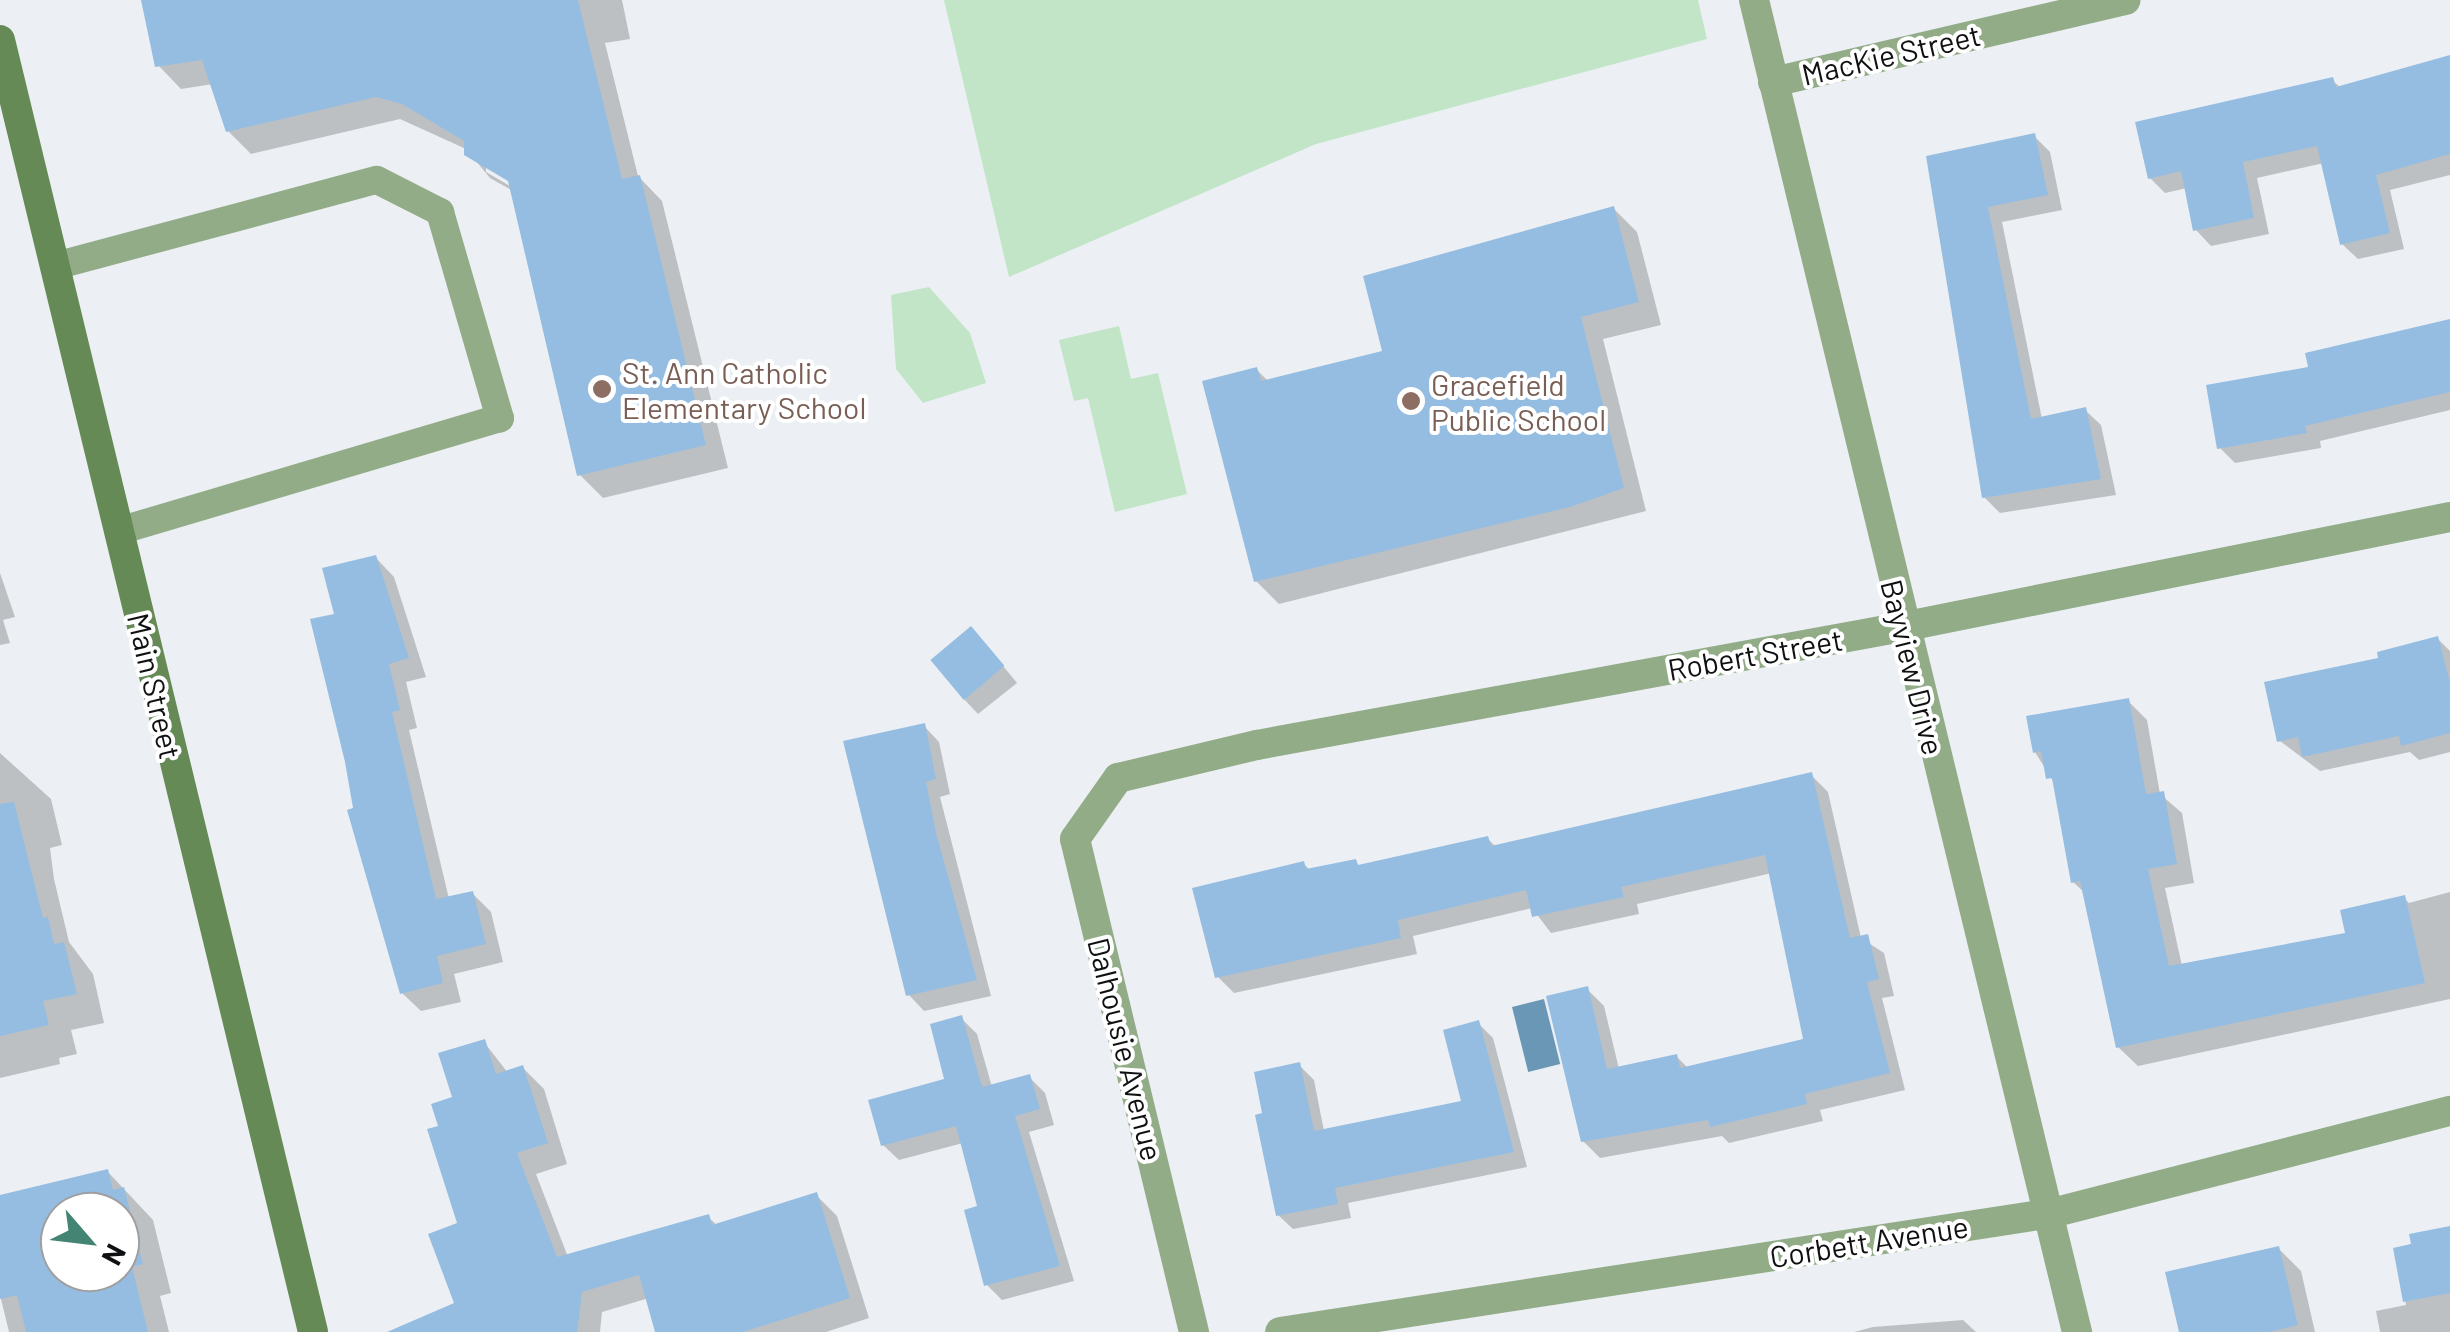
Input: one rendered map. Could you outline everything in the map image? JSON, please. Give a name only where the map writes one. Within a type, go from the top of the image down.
[{"type":"main road","name":"Main Street","points":[[2,58],[312,1332]]},
{"type":"street","name":"Bayview Drive","points":[[1754,0],[1902,627],[2052,1213],[2077,1332]]},
{"type":"street","name":"MacKie Street","points":[[1773,82],[2126,0]]},
{"type":"street","name":"Robert Street","points":[[1118,778],[1257,744],[1902,627],[2450,517]]},
{"type":"street","name":"Dalhousie Avenue","points":[[1118,778],[1075,839],[1194,1332]]},
{"type":"street","name":"Corbett Avenue","points":[[1280,1332],[2052,1213],[2450,1110]]},
{"type":"lane","points":[[55,266],[376,180],[440,212],[500,418],[118,530]]},
{"type":"green space","points":[[944,0],[1698,0],[1707,39],[1316,144],[1009,277]]},
{"type":"green space","points":[[929,287],[970,333],[986,383],[923,403],[896,369],[891,295]]},
{"type":"green space","points":[[1119,326],[1131,379],[1158,373],[1187,494],[1115,512],[1088,398],[1074,401],[1059,340]]},
{"type":"water","points":[[1544,999],[1560,1064],[1528,1072],[1512,1007]]},
{"type":"building","points":[[141,0],[578,0],[622,179],[640,175],[706,445],[577,476],[508,181],[464,155],[464,141],[402,104],[376,97],[226,132],[202,60],[155,67]]},
{"type":"building","points":[[2450,55],[2450,154],[2376,175],[2390,233],[2340,245],[2317,146],[2243,162],[2254,218],[2193,231],[2181,171],[2148,179],[2135,122],[2333,77],[2336,87]]},
{"type":"building","points":[[2035,133],[2048,195],[1988,207],[2031,419],[2086,407],[2101,479],[1982,498],[1926,156]]},
{"type":"building","points":[[1614,206],[1639,302],[1581,317],[1624,488],[1570,507],[1254,582],[1202,381],[1257,367],[1261,381],[1382,351],[1363,276]]},
{"type":"building","points":[[2450,319],[2450,392],[2305,426],[2307,433],[2217,449],[2206,385],[2308,367],[2305,353]]},
{"type":"building","points":[[376,555],[409,658],[389,664],[400,710],[392,712],[436,899],[473,891],[486,944],[437,956],[443,983],[400,994],[347,810],[353,808],[345,762],[310,619],[334,614],[322,568]]},
{"type":"building","points":[[971,626],[1004,666],[964,700],[930,660]]},
{"type":"building","points":[[2438,636],[2450,683],[2450,733],[2401,746],[2399,736],[2302,757],[2298,737],[2277,742],[2264,682],[2378,658],[2377,652]]},
{"type":"building","points":[[2129,698],[2146,794],[2164,791],[2177,864],[2148,869],[2169,966],[2345,933],[2340,910],[2405,895],[2425,983],[2116,1048],[2080,881],[2071,883],[2052,778],[2046,779],[2041,751],[2033,753],[2026,716]]},
{"type":"building","points":[[925,723],[936,779],[926,782],[936,833],[977,980],[906,996],[843,741]]},
{"type":"building","points":[[1812,772],[1850,938],[1868,934],[1879,979],[1867,982],[1890,1073],[1805,1094],[1807,1104],[1710,1127],[1708,1120],[1581,1142],[1546,996],[1588,986],[1607,1069],[1677,1054],[1680,1068],[1803,1039],[1765,855],[1621,887],[1624,897],[1532,917],[1526,890],[1398,920],[1401,938],[1215,978],[1192,888],[1304,861],[1306,869],[1356,859],[1358,865],[1488,836],[1491,846]]},
{"type":"building","points":[[14,802],[43,918],[48,917],[54,944],[64,942],[77,994],[43,1001],[49,1025],[0,1036],[0,804]]},
{"type":"building","points":[[962,1015],[982,1087],[1030,1074],[1040,1109],[1015,1116],[1060,1266],[984,1286],[964,1210],[977,1206],[956,1126],[881,1146],[868,1100],[944,1079],[930,1024]]},
{"type":"building","points":[[1479,1020],[1514,1152],[1335,1188],[1338,1204],[1276,1216],[1255,1115],[1262,1113],[1254,1072],[1300,1062],[1314,1131],[1461,1101],[1443,1030]]},
{"type":"building","points":[[485,1039],[496,1074],[523,1065],[548,1143],[517,1153],[557,1257],[709,1214],[712,1225],[817,1192],[850,1298],[743,1332],[655,1332],[639,1275],[582,1292],[577,1332],[387,1332],[454,1303],[428,1234],[457,1223],[427,1129],[438,1126],[431,1104],[452,1097],[438,1053]]},
{"type":"building","points":[[108,1169],[113,1190],[124,1187],[125,1192],[40,1192],[40,1292],[138,1292],[148,1332],[26,1332],[17,1295],[0,1299],[0,1195]]},
{"type":"building","points":[[2450,1226],[2450,1293],[2403,1302],[2393,1248],[2411,1244],[2409,1234]]},
{"type":"building","points":[[2279,1246],[2298,1325],[2269,1332],[2179,1332],[2165,1272]]},
{"type":"place","name":"St. Ann Catholic Elementary School","points":[[602,389]]},
{"type":"place","name":"Gracefield Public School","points":[[1411,401]]}]
